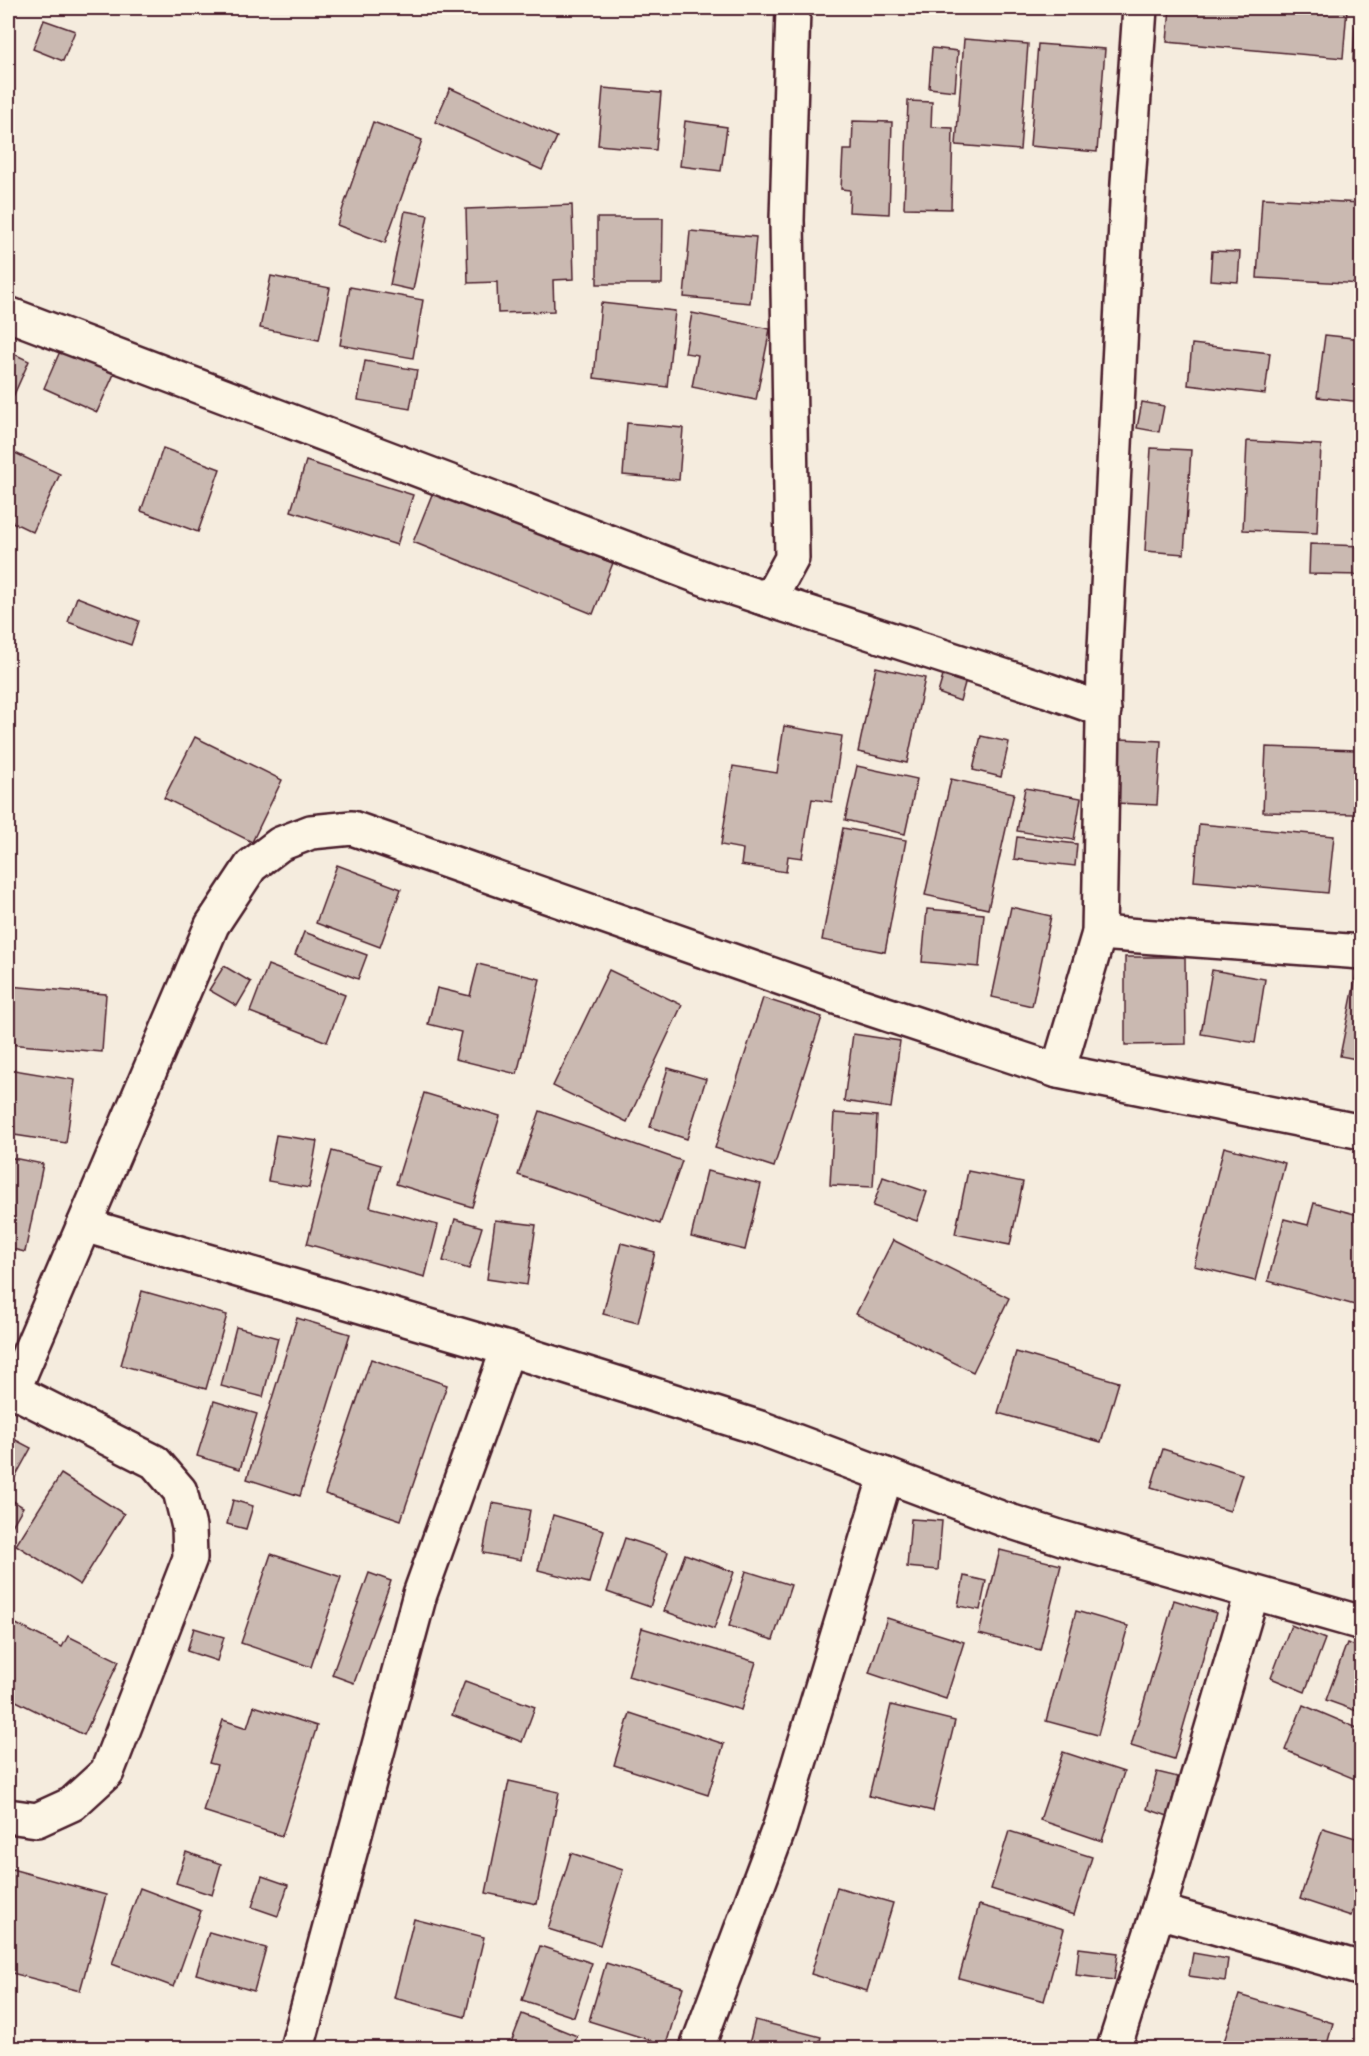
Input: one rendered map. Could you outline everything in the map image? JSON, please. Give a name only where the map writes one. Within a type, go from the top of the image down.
[{"type":"street","points":[[760,597],[773,593],[792,558],[787,220],[793,8]]},
{"type":"street","points":[[1058,1071],[1099,933],[1104,710],[1128,183],[1140,8]]},
{"type":"street","points":[[8,314],[714,582],[1104,710]]},
{"type":"street","points":[[8,1816],[37,1820],[72,1804],[107,1772],[190,1558],[189,1527],[180,1491],[155,1462],[10,1390],[84,1225],[212,925],[251,866],[280,844],[311,832],[352,828],[853,1003],[1058,1071],[1362,1132]]},
{"type":"street","points":[[1099,933],[1362,952]]},
{"type":"street","points":[[84,1225],[508,1349],[762,1429],[1022,1526],[1362,1623]]},
{"type":"street","points":[[297,2049],[420,1594],[508,1349]]},
{"type":"street","points":[[697,2049],[780,1826],[886,1475]]},
{"type":"street","points":[[1114,2049],[1158,1911],[1252,1593]]},
{"type":"street","points":[[1158,1911],[1362,1969]]},
{"type":"building","points":[[1170,8],[1347,9],[1343,58],[1167,42]]},
{"type":"building","points":[[44,20],[75,31],[63,61],[33,49]]},
{"type":"building","points":[[1355,26],[1362,26],[1362,61],[1353,60]]},
{"type":"building","points":[[964,39],[1028,44],[1020,150],[956,145]]},
{"type":"building","points":[[1038,44],[1105,49],[1097,152],[1030,146]]},
{"type":"building","points":[[932,48],[958,51],[955,91],[929,88]]},
{"type":"building","points":[[450,88],[557,137],[542,170],[435,122]]},
{"type":"building","points":[[603,88],[661,93],[656,150],[598,145]]},
{"type":"building","points":[[908,101],[932,102],[931,127],[953,128],[951,209],[904,208]]},
{"type":"building","points":[[685,121],[727,127],[721,171],[680,166]]},
{"type":"building","points":[[853,121],[892,122],[889,214],[849,212],[850,190],[841,189],[843,150],[852,150]]},
{"type":"building","points":[[373,122],[422,140],[385,243],[337,225]]},
{"type":"building","points":[[1262,198],[1362,203],[1362,284],[1257,278]]},
{"type":"building","points":[[572,205],[574,279],[553,280],[554,311],[498,313],[497,282],[468,283],[466,209]]},
{"type":"building","points":[[405,211],[428,215],[413,290],[390,285]]},
{"type":"building","points":[[597,218],[663,218],[662,284],[597,284]]},
{"type":"building","points":[[690,231],[756,237],[750,303],[684,297]]},
{"type":"building","points":[[1212,251],[1240,252],[1238,282],[1210,280]]},
{"type":"building","points":[[271,276],[330,288],[319,340],[260,328]]},
{"type":"building","points":[[350,287],[423,300],[413,358],[340,345]]},
{"type":"building","points":[[601,303],[675,311],[667,387],[594,378]]},
{"type":"building","points":[[692,313],[770,329],[756,400],[692,387],[698,355],[685,353]]},
{"type":"building","points":[[1325,335],[1362,339],[1362,402],[1317,397]]},
{"type":"building","points":[[1192,344],[1270,353],[1265,394],[1188,385]]},
{"type":"building","points":[[61,349],[114,374],[97,412],[44,388]]},
{"type":"building","points":[[8,351],[29,361],[8,408]]},
{"type":"building","points":[[365,361],[417,370],[410,409],[358,400]]},
{"type":"building","points":[[1142,402],[1164,406],[1159,432],[1137,428]]},
{"type":"building","points":[[627,423],[683,428],[679,480],[623,475]]},
{"type":"building","points":[[1247,441],[1321,445],[1317,533],[1243,530]]},
{"type":"building","points":[[163,448],[220,469],[198,532],[141,511]]},
{"type":"building","points":[[1151,448],[1191,450],[1184,554],[1145,551]]},
{"type":"building","points":[[13,452],[60,474],[33,532],[8,520],[8,464]]},
{"type":"building","points":[[306,461],[413,495],[397,545],[291,511]]},
{"type":"building","points":[[433,492],[613,563],[593,614],[413,542]]},
{"type":"building","points":[[1310,544],[1362,546],[1362,575],[1309,574]]},
{"type":"building","points":[[77,597],[139,621],[131,645],[68,622]]},
{"type":"building","points":[[876,667],[925,678],[907,763],[858,752]]},
{"type":"building","points":[[943,676],[965,683],[960,701],[938,693]]},
{"type":"building","points":[[784,726],[842,736],[832,802],[812,799],[802,858],[788,856],[786,872],[741,865],[743,849],[721,845],[733,766],[777,773]]},
{"type":"building","points":[[981,736],[1009,742],[1001,777],[973,770]]},
{"type":"building","points":[[195,737],[282,780],[252,842],[164,798]]},
{"type":"building","points":[[1120,739],[1161,741],[1157,805],[1116,803]]},
{"type":"building","points":[[1266,747],[1356,750],[1354,814],[1263,812]]},
{"type":"building","points":[[857,766],[917,779],[905,834],[845,820]]},
{"type":"building","points":[[951,779],[1014,793],[988,909],[925,895]]},
{"type":"building","points":[[1025,788],[1081,798],[1074,840],[1017,831]]},
{"type":"building","points":[[1199,824],[1334,836],[1328,893],[1194,881]]},
{"type":"building","points":[[843,828],[906,840],[885,952],[822,940]]},
{"type":"building","points":[[1017,837],[1077,844],[1075,866],[1014,859]]},
{"type":"building","points":[[337,865],[401,889],[380,947],[316,923]]},
{"type":"building","points":[[1011,907],[1051,916],[1032,1006],[992,997]]},
{"type":"building","points":[[927,909],[984,914],[979,967],[922,962]]},
{"type":"building","points":[[304,932],[367,955],[358,979],[295,955]]},
{"type":"building","points":[[1125,957],[1185,957],[1186,1044],[1125,1045]]},
{"type":"building","points":[[478,964],[540,979],[517,1074],[455,1059],[461,1032],[428,1024],[437,988],[470,996]]},
{"type":"building","points":[[268,965],[345,995],[327,1042],[250,1012]]},
{"type":"building","points":[[224,966],[251,982],[237,1006],[209,990]]},
{"type":"building","points":[[609,970],[682,1005],[627,1122],[553,1086]]},
{"type":"building","points":[[1212,970],[1265,979],[1255,1043],[1201,1034]]},
{"type":"building","points":[[1356,976],[1362,977],[1362,1060],[1340,1056]]},
{"type":"building","points":[[8,986],[106,994],[102,1052],[8,1044]]},
{"type":"building","points":[[763,998],[822,1017],[774,1167],[715,1148]]},
{"type":"building","points":[[853,1034],[900,1041],[891,1108],[844,1101]]},
{"type":"building","points":[[668,1068],[706,1079],[687,1139],[650,1127]]},
{"type":"building","points":[[8,1069],[75,1080],[66,1143],[8,1134]]},
{"type":"building","points":[[424,1093],[500,1116],[472,1207],[396,1184]]},
{"type":"building","points":[[540,1111],[682,1161],[660,1224],[518,1175]]},
{"type":"building","points":[[834,1113],[877,1116],[873,1187],[830,1185]]},
{"type":"building","points":[[276,1135],[317,1141],[309,1188],[268,1181]]},
{"type":"building","points":[[1224,1147],[1285,1163],[1255,1281],[1194,1266]]},
{"type":"building","points":[[332,1151],[381,1165],[370,1207],[438,1225],[425,1277],[307,1244]]},
{"type":"building","points":[[8,1157],[43,1164],[25,1252],[8,1248]]},
{"type":"building","points":[[707,1171],[761,1184],[745,1250],[691,1237]]},
{"type":"building","points":[[968,1171],[1023,1182],[1010,1245],[955,1234]]},
{"type":"building","points":[[883,1177],[927,1192],[917,1221],[873,1206]]},
{"type":"building","points":[[1314,1203],[1362,1216],[1362,1307],[1268,1281],[1284,1219],[1308,1225]]},
{"type":"building","points":[[455,1219],[482,1227],[469,1269],[443,1261]]},
{"type":"building","points":[[495,1220],[536,1225],[527,1285],[487,1279]]},
{"type":"building","points":[[893,1240],[1009,1298],[973,1372],[856,1314]]},
{"type":"building","points":[[621,1243],[655,1252],[638,1323],[603,1314]]},
{"type":"building","points":[[142,1291],[227,1315],[206,1389],[121,1365]]},
{"type":"building","points":[[297,1318],[350,1334],[300,1496],[247,1479]]},
{"type":"building","points":[[236,1327],[278,1338],[263,1397],[221,1386]]},
{"type":"building","points":[[1016,1352],[1119,1382],[1101,1442],[998,1413]]},
{"type":"building","points":[[371,1359],[447,1385],[401,1520],[325,1494]]},
{"type":"building","points":[[214,1401],[257,1414],[240,1469],[197,1456]]},
{"type":"building","points":[[8,1436],[31,1448],[14,1479],[8,1475]]},
{"type":"building","points":[[1163,1449],[1242,1474],[1230,1511],[1151,1487]]},
{"type":"building","points":[[61,1474],[124,1514],[80,1585],[16,1545]]},
{"type":"building","points":[[8,1498],[23,1507],[8,1533]]},
{"type":"building","points":[[233,1500],[253,1506],[246,1529],[227,1524]]},
{"type":"building","points":[[492,1503],[530,1510],[521,1560],[483,1553]]},
{"type":"building","points":[[553,1515],[604,1530],[589,1583],[538,1570]]},
{"type":"building","points":[[911,1519],[942,1521],[938,1570],[907,1567]]},
{"type":"building","points":[[625,1538],[668,1552],[650,1607],[607,1592]]},
{"type":"building","points":[[1000,1550],[1061,1565],[1040,1650],[979,1634]]},
{"type":"building","points":[[271,1554],[341,1577],[311,1667],[241,1643]]},
{"type":"building","points":[[685,1554],[734,1572],[714,1629],[664,1611]]},
{"type":"building","points":[[746,1571],[791,1585],[773,1640],[729,1626]]},
{"type":"building","points":[[369,1573],[391,1581],[354,1683],[332,1675]]},
{"type":"building","points":[[964,1576],[986,1581],[980,1610],[958,1606]]},
{"type":"building","points":[[1174,1600],[1216,1613],[1174,1759],[1131,1746]]},
{"type":"building","points":[[1076,1611],[1128,1626],[1098,1735],[1046,1721]]},
{"type":"building","points":[[887,1618],[964,1642],[946,1699],[869,1673]]},
{"type":"building","points":[[8,1620],[62,1647],[68,1636],[119,1661],[84,1735],[8,1697]]},
{"type":"building","points":[[1291,1625],[1325,1639],[1305,1692],[1271,1678]]},
{"type":"building","points":[[194,1628],[224,1637],[217,1661],[187,1651]]},
{"type":"building","points":[[642,1628],[756,1662],[741,1710],[628,1676]]},
{"type":"building","points":[[1347,1643],[1362,1648],[1362,1713],[1326,1700]]},
{"type":"building","points":[[465,1681],[535,1707],[522,1742],[452,1715]]},
{"type":"building","points":[[891,1705],[955,1721],[933,1811],[869,1796]]},
{"type":"building","points":[[1303,1705],[1362,1730],[1362,1782],[1285,1750]]},
{"type":"building","points":[[254,1706],[317,1726],[282,1836],[203,1811],[217,1765],[209,1763],[223,1720],[247,1728]]},
{"type":"building","points":[[630,1713],[724,1744],[708,1795],[614,1765]]},
{"type":"building","points":[[1063,1752],[1124,1772],[1102,1841],[1040,1820]]},
{"type":"building","points":[[1157,1772],[1178,1777],[1168,1816],[1147,1809]]},
{"type":"building","points":[[509,1781],[559,1792],[537,1904],[486,1893]]},
{"type":"building","points":[[1323,1828],[1362,1840],[1362,1884],[1351,1916],[1300,1899]]},
{"type":"building","points":[[1009,1831],[1092,1857],[1074,1915],[991,1889]]},
{"type":"building","points":[[186,1852],[221,1864],[212,1895],[176,1883]]},
{"type":"building","points":[[571,1853],[623,1870],[600,1945],[548,1929]]},
{"type":"building","points":[[8,1868],[106,1895],[80,1991],[8,1972]]},
{"type":"building","points":[[262,1876],[288,1885],[278,1916],[252,1907]]},
{"type":"building","points":[[837,1887],[893,1903],[867,1991],[811,1974]]},
{"type":"building","points":[[140,1888],[201,1911],[174,1987],[112,1964]]},
{"type":"building","points":[[979,1905],[1064,1929],[1044,2001],[959,1978]]},
{"type":"building","points":[[414,1919],[484,1937],[465,2017],[394,1998]]},
{"type":"building","points":[[209,1932],[266,1948],[254,1991],[196,1974]]},
{"type":"building","points":[[540,1946],[592,1963],[574,2017],[522,2000]]},
{"type":"building","points":[[1079,1948],[1118,1953],[1114,1980],[1076,1975]]},
{"type":"building","points":[[1193,1953],[1228,1959],[1225,1981],[1189,1976]]},
{"type":"building","points":[[606,1963],[683,1987],[666,2045],[589,2021]]},
{"type":"building","points":[[1239,1995],[1333,2023],[1326,2048],[1222,2048]]},
{"type":"building","points":[[522,2014],[577,2036],[573,2048],[509,2048]]},
{"type":"building","points":[[755,2020],[821,2037],[818,2048],[748,2048]]}]
